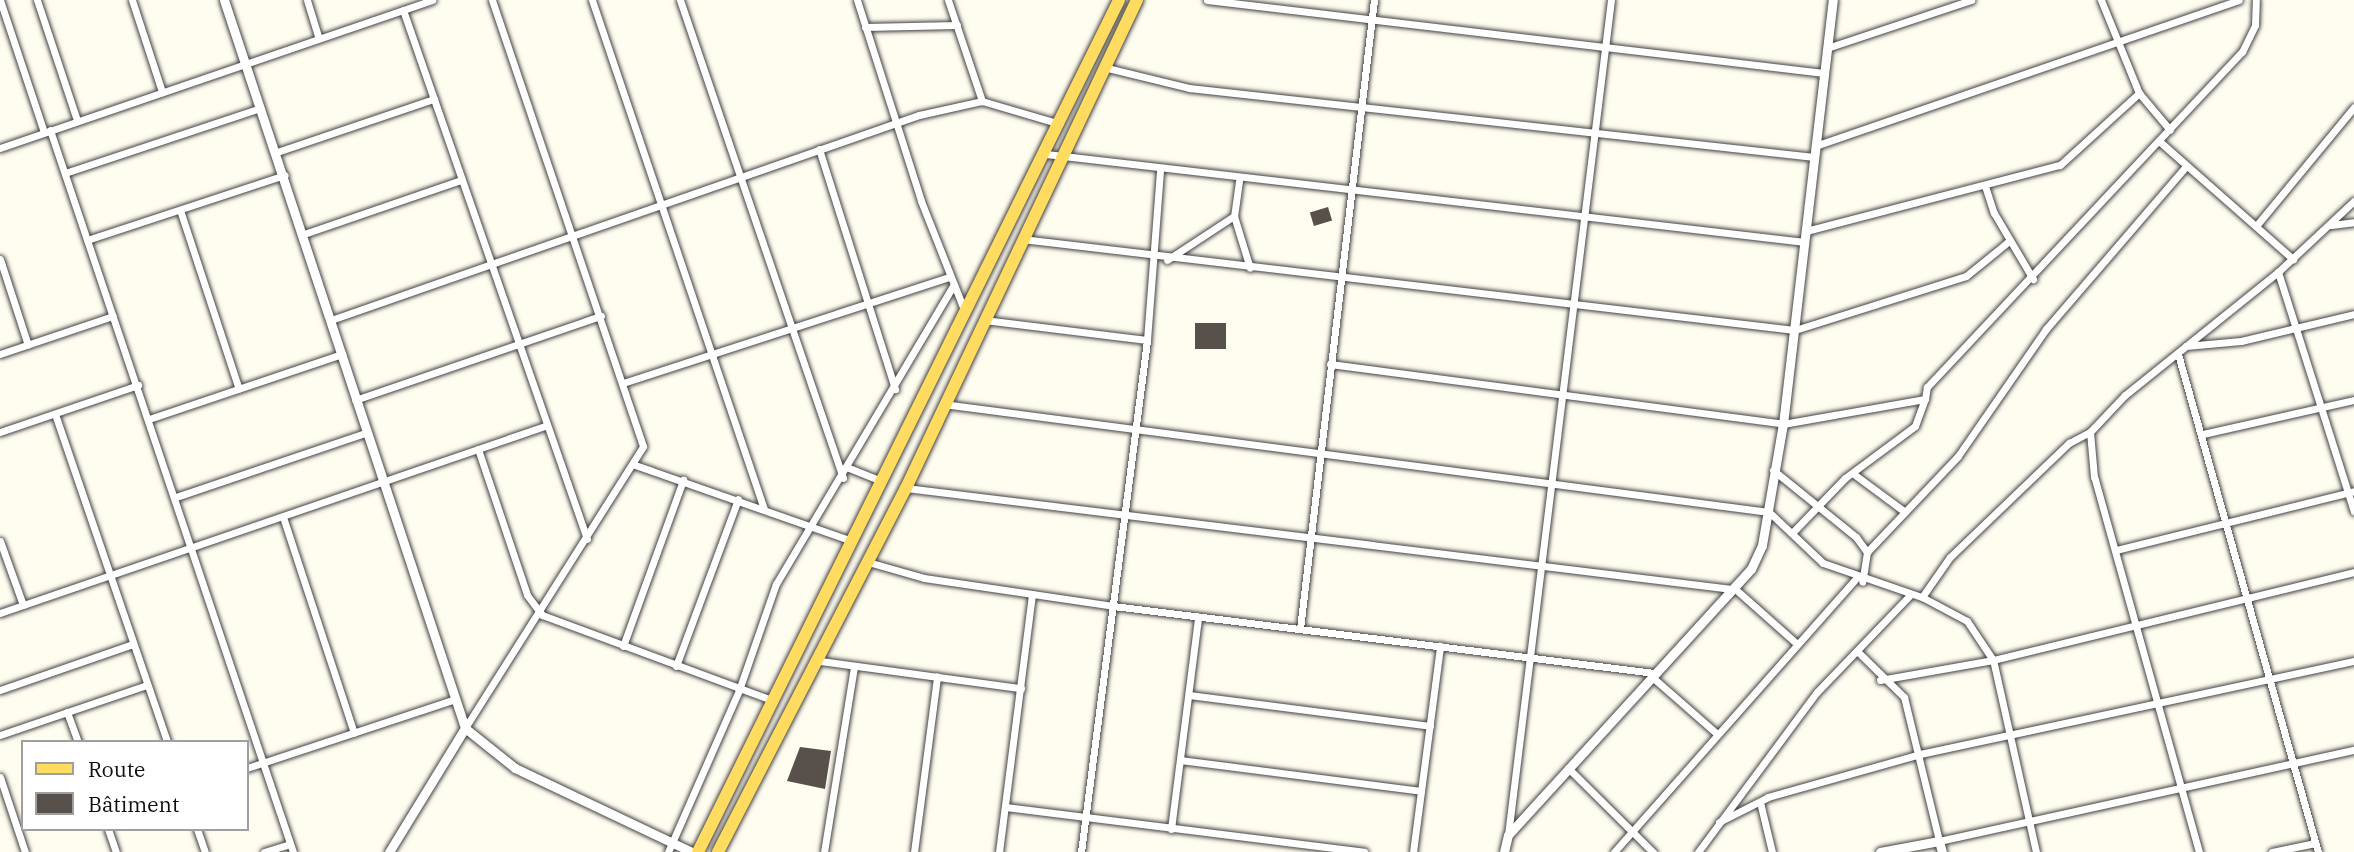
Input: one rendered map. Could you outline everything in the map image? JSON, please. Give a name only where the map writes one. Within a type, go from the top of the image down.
[{"type":"main road","points":[[698,852],[1046,153],[1119,0]]},
{"type":"main road","points":[[718,852],[820,661],[906,488],[982,319],[1136,0]]},
{"type":"street","points":[[0,0],[65,173],[292,848],[264,852]]},
{"type":"street","points":[[37,0],[77,120]]},
{"type":"street","points":[[132,0],[162,92]]},
{"type":"street","points":[[224,0],[285,175],[365,433],[465,728],[514,768],[675,840],[692,852]]},
{"type":"street","points":[[307,0],[318,37]]},
{"type":"street","points":[[0,148],[407,5],[432,0]]},
{"type":"street","points":[[389,852],[465,728],[541,615],[635,465],[643,442],[601,316],[569,236],[492,0]]},
{"type":"street","points":[[592,0],[764,509]]},
{"type":"street","points":[[680,0],[843,478]]},
{"type":"street","points":[[856,0],[953,286],[965,312]]},
{"type":"street","points":[[948,0],[982,101]]},
{"type":"street","points":[[1207,0],[1606,45],[1824,73]]},
{"type":"street","points":[[1300,629],[1349,192],[1374,0]]},
{"type":"street","points":[[1504,852],[1533,658],[1554,481],[1569,306],[1583,221],[1611,0]]},
{"type":"street","points":[[1508,835],[1751,569],[1769,512],[1773,470],[1783,424],[1833,0]]},
{"type":"street","points":[[1827,48],[1971,0]]},
{"type":"street","points":[[2101,0],[2115,44],[2139,93],[2170,130]]},
{"type":"street","points":[[1815,146],[2239,0]]},
{"type":"street","points":[[1792,533],[1818,505],[1923,418],[1927,387],[2033,279],[2242,52],[2255,25],[2256,0]]},
{"type":"street","points":[[407,5],[461,180],[545,426],[587,539]]},
{"type":"street","points":[[865,27],[957,25]]},
{"type":"street","points":[[1103,66],[1189,88],[1814,157]]},
{"type":"street","points":[[1806,231],[1985,186],[2070,160],[2139,93]]},
{"type":"street","points":[[277,152],[434,99]]},
{"type":"street","points":[[331,320],[489,261],[663,205],[819,149],[982,101],[1060,124]]},
{"type":"street","points":[[2256,226],[2354,107]]},
{"type":"street","points":[[65,173],[260,108]]},
{"type":"street","points":[[2159,141],[2293,259]]},
{"type":"street","points":[[819,149],[895,388]]},
{"type":"street","points":[[1046,153],[1061,158],[1583,221],[1805,242]]},
{"type":"street","points":[[1614,852],[1797,643],[1859,579],[1867,552],[1958,456],[2046,329],[2186,166]]},
{"type":"street","points":[[1081,852],[1147,340],[1160,170]]},
{"type":"street","points":[[87,240],[285,175]]},
{"type":"street","points":[[304,234],[461,180]]},
{"type":"street","points":[[1239,180],[1234,215],[1250,268]]},
{"type":"street","points":[[1985,186],[2009,241],[2033,279]]},
{"type":"street","points":[[1922,597],[1951,557],[2069,443],[2090,432],[2125,395],[2278,272],[2354,201]]},
{"type":"street","points":[[180,210],[239,389]]},
{"type":"street","points":[[1167,260],[1234,215]]},
{"type":"street","points":[[2330,225],[2354,222]]},
{"type":"street","points":[[1022,239],[1152,259],[1795,330],[1966,276],[2009,241]]},
{"type":"street","points":[[0,259],[28,345]]},
{"type":"street","points":[[2278,272],[2325,407],[2351,492],[2354,511]]},
{"type":"street","points":[[624,383],[950,277]]},
{"type":"street","points":[[668,852],[739,690],[776,584],[808,523],[843,478],[953,286]]},
{"type":"street","points":[[2185,346],[2354,314]]},
{"type":"street","points":[[0,354],[113,316]]},
{"type":"street","points":[[355,400],[601,316]]},
{"type":"street","points":[[982,319],[1147,340]]},
{"type":"street","points":[[149,419],[342,354]]},
{"type":"street","points":[[2178,354],[2229,519],[2318,852]]},
{"type":"street","points":[[1329,364],[1783,424],[1925,399]]},
{"type":"street","points":[[0,432],[138,385]]},
{"type":"street","points":[[2203,434],[2354,400]]},
{"type":"street","points":[[943,404],[1320,450],[1769,512],[1823,564],[1859,579],[1871,578],[1922,597],[1968,621],[1993,660],[2036,852]]},
{"type":"street","points":[[55,414],[166,740]]},
{"type":"street","points":[[0,613],[193,549],[545,426]]},
{"type":"street","points":[[2090,432],[2094,477],[2139,623],[2180,788],[2199,852]]},
{"type":"street","points":[[176,497],[365,433]]},
{"type":"street","points":[[478,449],[527,595],[541,615],[772,700]]},
{"type":"street","points":[[635,465],[808,523],[852,541]]},
{"type":"street","points":[[849,468],[882,481]]},
{"type":"street","points":[[1773,470],[1818,505],[1867,552]]},
{"type":"street","points":[[1855,474],[1905,512]]},
{"type":"street","points":[[623,646],[683,480]]},
{"type":"street","points":[[906,488],[1310,538],[1544,563],[1733,589],[1797,643]]},
{"type":"street","points":[[2116,550],[2229,519],[2351,492]]},
{"type":"street","points":[[676,666],[738,499]]},
{"type":"street","points":[[283,517],[354,733]]},
{"type":"street","points":[[0,541],[23,605]]},
{"type":"street","points":[[868,562],[1113,607],[1440,646],[1653,675],[1717,734]]},
{"type":"street","points":[[1880,680],[1993,660],[2354,572]]},
{"type":"street","points":[[999,852],[1032,594]]},
{"type":"street","points":[[1698,852],[1817,692],[1911,594]]},
{"type":"street","points":[[1171,829],[1198,617]]},
{"type":"street","points":[[0,690],[133,645]]},
{"type":"street","points":[[1413,852],[1440,646]]},
{"type":"street","points":[[1857,651],[1880,680],[1904,697],[1920,754],[1941,852]]},
{"type":"street","points":[[820,661],[1020,688]]},
{"type":"street","points":[[1720,822],[1760,802],[1920,754],[2271,681],[2354,661]]},
{"type":"street","points":[[824,852],[854,666]]},
{"type":"street","points":[[914,852],[937,677]]},
{"type":"street","points":[[0,735],[147,685]]},
{"type":"street","points":[[1188,695],[1430,726]]},
{"type":"street","points":[[248,768],[456,698]]},
{"type":"street","points":[[68,712],[77,740]]},
{"type":"street","points":[[1880,852],[2354,750]]},
{"type":"street","points":[[1180,760],[1421,791]]},
{"type":"street","points":[[1568,768],[1634,828],[1653,852]]},
{"type":"street","points":[[0,780],[25,852]]},
{"type":"street","points":[[1760,802],[1772,852]]},
{"type":"street","points":[[1005,807],[1364,852]]},
{"type":"street","points":[[109,831],[116,852]]},
{"type":"street","points":[[198,831],[205,852]]},
{"type":"street","points":[[1271,852],[1273,841]]},
{"type":"street","points":[[2272,852],[2315,843]]},
{"type":"building","points":[[1328,207],[1332,220],[1314,226],[1310,213]]},
{"type":"building","points":[[1195,323],[1226,323],[1226,349],[1195,349]]},
{"type":"building","points":[[800,747],[831,751],[825,789],[787,781]]}]
